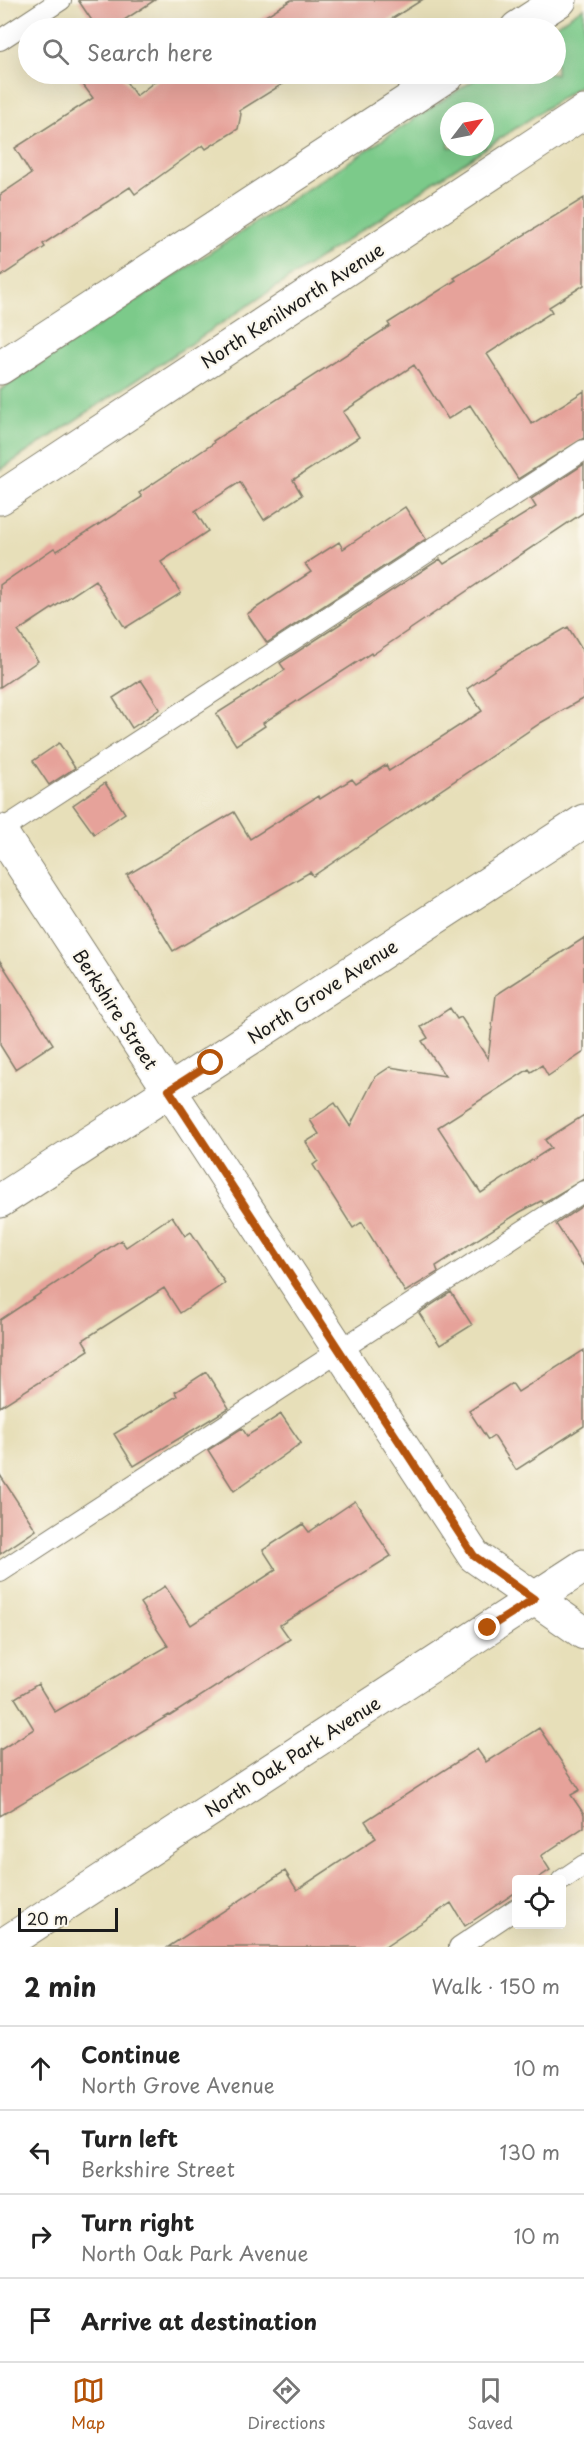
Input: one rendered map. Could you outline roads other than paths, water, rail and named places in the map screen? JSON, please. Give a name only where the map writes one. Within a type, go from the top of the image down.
[{"type":"street","points":[[532,18],[560,0]]},
{"type":"street","points":[[0,368],[434,84]]},
{"type":"street","name":"North Kenilworth Avenue","points":[[0,498],[584,112]]},
{"type":"street","name":"North Grove Avenue","points":[[0,1201],[584,820]]},
{"type":"street","name":"Berkshire Street","points":[[0,831],[474,1556],[584,1633]]},
{"type":"street","name":"North Oak Park Avenue","points":[[0,1947],[584,1566]]},
{"type":"lane","points":[[34,18],[61,0]]},
{"type":"lane","points":[[0,40],[18,28]]},
{"type":"lane","points":[[0,831],[584,450]]},
{"type":"lane","points":[[0,1572],[584,1191]]},
{"type":"lane","points":[[566,1877],[584,1865]]},
{"type":"lane","points":[[459,1947],[512,1912]]}]
